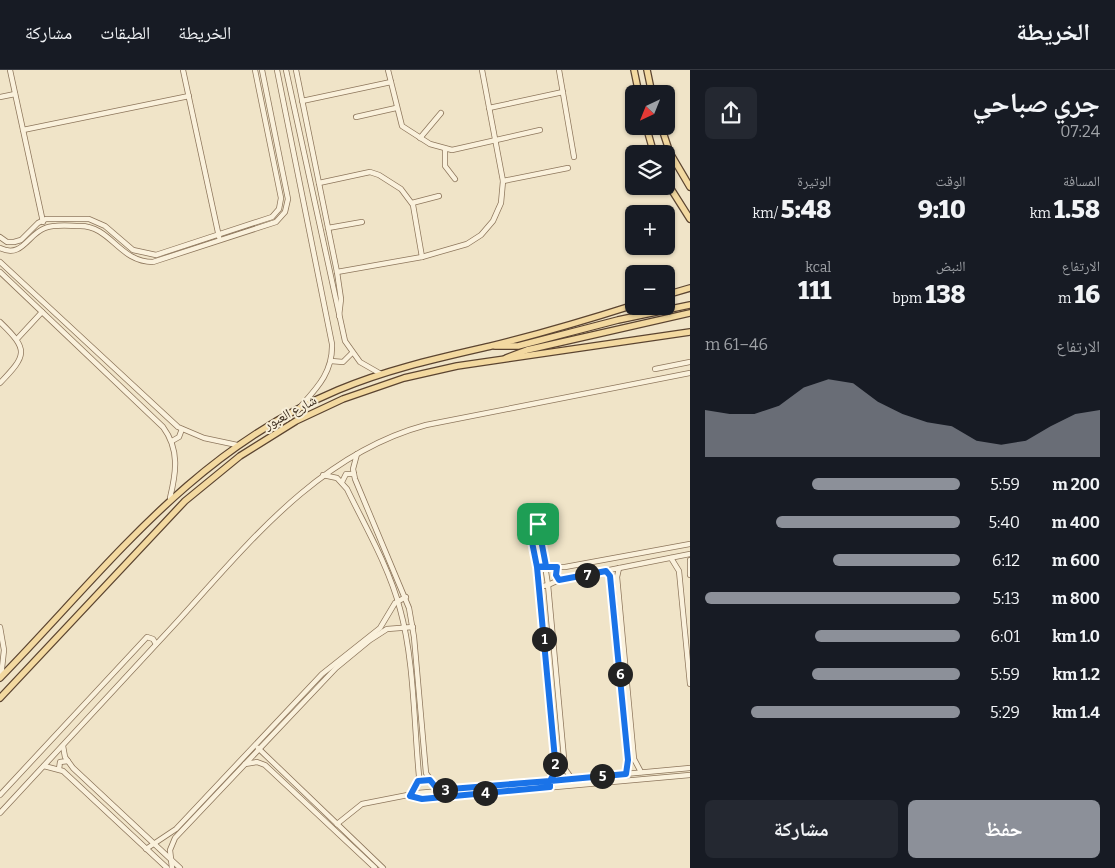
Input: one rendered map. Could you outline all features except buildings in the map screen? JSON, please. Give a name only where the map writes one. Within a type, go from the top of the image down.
[{"type":"main road","points":[[634,70],[637,85]]},
{"type":"main road","points":[[647,70],[650,85]]},
{"type":"main road","points":[[664,135],[670,153],[690,187]]},
{"type":"main road","points":[[674,195],[690,219]]},
{"type":"main road","points":[[675,292],[690,288]]},
{"type":"main road","points":[[491,346],[518,346],[609,322],[690,305]]},
{"type":"main road","name":"شارع العبور","points":[[0,677],[170,498],[210,464],[237,445],[300,407],[344,387],[381,374],[444,355],[491,346],[625,308]]},
{"type":"main road","points":[[502,360],[527,350],[690,313]]},
{"type":"main road","name":"شارع العبور","points":[[0,698],[171,514],[240,456],[296,421],[343,399],[404,378],[447,368],[690,332]]},
{"type":"main road","points":[[444,355],[447,368]]},
{"type":"street","points":[[10,70],[44,228]]},
{"type":"street","points":[[183,70],[220,241]]},
{"type":"street","points":[[0,237],[7,242],[16,242],[42,220],[93,220],[105,226],[129,247],[152,255],[275,214],[280,205],[281,198],[255,70]]},
{"type":"street","points":[[0,248],[11,251],[19,249],[44,228],[90,227],[104,234],[128,256],[148,262],[165,260],[273,224],[282,218],[288,202],[262,70]]},
{"type":"street","points":[[277,70],[332,344],[331,361],[324,380],[300,407]]},
{"type":"street","points":[[286,70],[338,318],[345,341],[352,353],[364,365],[381,374]]},
{"type":"street","points":[[296,70],[337,272],[341,299],[338,318]]},
{"type":"street","points":[[388,70],[402,126],[420,138],[445,149],[464,148],[540,130]]},
{"type":"street","points":[[337,272],[422,257],[467,244],[481,235],[498,212],[502,198],[503,181],[482,70]]},
{"type":"street","points":[[559,70],[574,157]]},
{"type":"street","points":[[302,101],[391,82]]},
{"type":"street","points":[[489,108],[562,92]]},
{"type":"street","points":[[0,98],[15,94]]},
{"type":"street","points":[[23,130],[189,96]]},
{"type":"street","points":[[356,116],[396,108]]},
{"type":"street","points":[[420,138],[441,113]]},
{"type":"street","points":[[445,149],[445,166],[455,179]]},
{"type":"street","points":[[503,181],[568,168]]},
{"type":"street","points":[[319,183],[373,172],[401,189],[412,203],[422,257]]},
{"type":"street","points":[[277,175],[283,174]]},
{"type":"street","points":[[412,203],[438,196]]},
{"type":"street","points":[[328,228],[362,222]]},
{"type":"street","points":[[0,262],[182,429],[210,440],[237,445]]},
{"type":"street","points":[[0,272],[157,420],[172,441],[176,467],[170,498]]},
{"type":"street","points":[[17,339],[42,312]]},
{"type":"street","points":[[0,323],[17,339],[21,348],[19,362],[0,383]]},
{"type":"street","points":[[331,361],[343,362],[352,353]]},
{"type":"street","points":[[655,369],[690,362]]},
{"type":"street","points":[[0,813],[284,508],[323,475],[390,436],[426,425],[688,373],[688,368],[684,364]]},
{"type":"street","points":[[172,441],[178,437],[182,429]]},
{"type":"street","points":[[358,453],[354,474],[406,597],[413,627],[426,773],[438,790]]},
{"type":"street","points":[[342,482],[346,474],[354,474]]},
{"type":"street","points":[[323,475],[333,477],[342,482],[398,600],[409,666],[418,781],[410,796]]},
{"type":"street","points":[[550,787],[550,781],[556,770],[537,567],[529,529],[530,525],[534,523],[539,526],[546,566],[565,769],[572,779]]},
{"type":"street","points":[[537,567],[557,567],[690,544]]},
{"type":"street","points":[[658,550],[660,560]]},
{"type":"street","points":[[539,586],[548,585],[559,580],[690,554]]},
{"type":"street","points":[[671,558],[676,562],[679,571],[690,684]]},
{"type":"street","points":[[690,560],[690,575]]},
{"type":"street","points":[[557,567],[556,575],[559,580]]},
{"type":"street","points":[[619,568],[617,577],[635,764],[642,772]]},
{"type":"street","points":[[679,571],[684,568],[690,569]]},
{"type":"street","points":[[606,571],[610,578],[618,656],[628,764],[626,774]]},
{"type":"street","points":[[610,578],[617,577]]},
{"type":"street","points":[[172,868],[170,850],[181,827],[336,661],[384,623],[398,600],[406,597]]},
{"type":"street","points":[[384,623],[387,629]]},
{"type":"street","points":[[304,696],[346,659],[387,629],[413,627]]},
{"type":"street","points":[[0,677],[4,655],[1,631]]},
{"type":"street","points":[[11,801],[1,794],[147,637],[153,639],[156,644]]},
{"type":"street","points":[[139,647],[145,656]]},
{"type":"street","points":[[618,656],[624,656]]},
{"type":"street","points":[[409,666],[417,666]]},
{"type":"street","points":[[412,698],[419,698]]},
{"type":"street","points":[[414,728],[422,728]]},
{"type":"street","points":[[64,746],[68,761],[180,868]]},
{"type":"street","points":[[146,849],[181,827],[244,764],[257,747]]},
{"type":"street","points":[[257,747],[383,868]]},
{"type":"street","points":[[59,769],[60,762],[68,761]]},
{"type":"street","points":[[244,764],[257,762],[265,765],[375,868]]},
{"type":"street","points":[[628,764],[635,764]]},
{"type":"street","points":[[44,766],[59,769],[168,868]]},
{"type":"street","points":[[337,824],[362,804],[438,790],[690,768],[689,775],[422,799],[410,796]]},
{"type":"street","points":[[556,770],[562,772],[565,769]]},
{"type":"street","points":[[418,781],[430,780]]},
{"type":"street","points":[[165,838],[172,843]]},
{"type":"street","points":[[354,849],[359,844]]},
{"type":"route","points":[[538,524],[534,523],[529,527],[537,567],[557,567],[556,575],[559,580],[606,571],[610,576],[628,760],[626,774],[550,781],[550,787],[422,799],[413,798],[410,796],[415,790],[418,781],[430,780],[438,790],[550,781],[554,775],[556,770],[537,567],[546,566],[538,524]]}]
